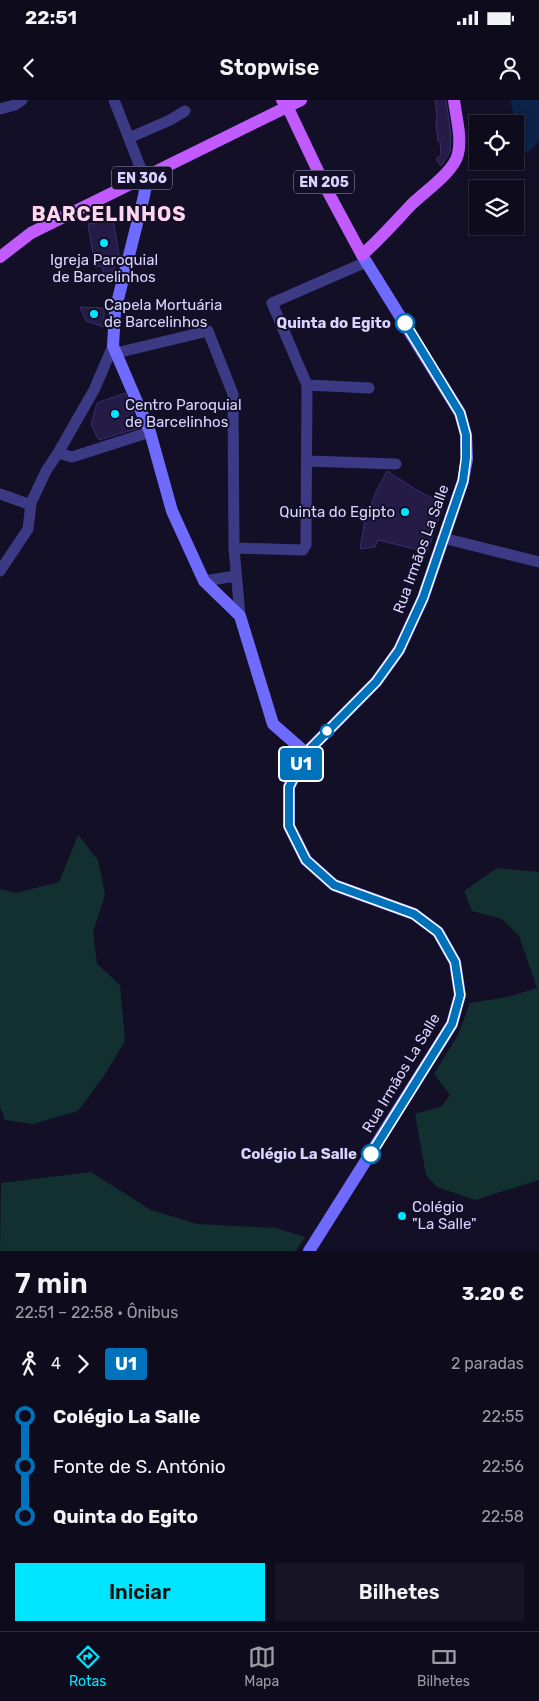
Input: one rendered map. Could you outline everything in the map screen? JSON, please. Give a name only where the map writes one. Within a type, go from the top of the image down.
[{"type":"main road","points":[[285,104],[302,100]]},
{"type":"main road","points":[[364,258],[412,204],[447,172],[458,156],[459,137],[454,100]]},
{"type":"main road","name":"EN 306","points":[[0,257],[31,233],[285,104]]},
{"type":"main road","name":"EN 205","points":[[285,104],[328,192],[364,258]]},
{"type":"main road","points":[[144,177],[146,185],[144,196],[115,311],[115,349],[150,432],[172,511],[204,582],[240,616],[273,724],[306,753]]},
{"type":"main road","name":"Rua Irmãos La Salle","points":[[310,1251],[452,1024],[460,995],[455,962],[438,932],[414,914],[334,885],[306,860],[289,826],[289,787],[306,753],[376,682],[399,650],[423,598],[463,481],[466,435],[460,413],[364,258]]},
{"type":"street","points":[[0,109],[15,105],[22,100]]},
{"type":"street","points":[[114,100],[144,177]]},
{"type":"street","points":[[129,138],[170,120],[185,111]]},
{"type":"street","points":[[234,548],[303,550],[306,545],[307,385],[272,303],[364,258]]},
{"type":"street","points":[[0,571],[28,529],[31,505],[46,471],[94,390],[115,349],[208,331],[233,394],[234,548],[240,616]]},
{"type":"street","points":[[307,385],[369,388]]},
{"type":"street","points":[[58,453],[72,457],[150,432]]},
{"type":"street","points":[[308,461],[396,464]]},
{"type":"street","points":[[0,494],[31,505]]},
{"type":"street","points":[[443,538],[539,562]]},
{"type":"street","points":[[204,582],[236,576]]},
{"type":"green space","points":[[78,835],[98,860],[105,895],[93,932],[97,964],[120,985],[125,1041],[104,1076],[78,1111],[33,1124],[5,1120],[0,1107],[0,889],[16,893],[59,882]]},
{"type":"green space","points":[[497,868],[539,872],[539,1180],[475,1200],[437,1187],[426,1175],[415,1114],[442,1106],[450,1095],[434,1074],[458,1035],[470,1003],[507,997],[537,988],[519,936],[502,919],[472,911],[464,891]]},
{"type":"green space","points":[[91,1172],[151,1210],[197,1224],[276,1228],[305,1237],[296,1251],[0,1251],[1,1183]]},
{"type":"water","points":[[510,100],[539,100],[539,141],[527,154],[524,146],[524,115],[513,115]]},
{"type":"building","points":[[435,100],[446,100],[451,135],[450,152],[441,166],[436,159],[441,155],[436,124]]},
{"type":"building","name":"Igreja Paroquial de Barcelinhos","points":[[113,220],[120,260],[114,262],[116,275],[104,277],[102,266],[95,267],[88,224]]},
{"type":"building","name":"Capela Mortuária de Barcelinhos","points":[[80,307],[104,308],[104,327],[86,321]]},
{"type":"building","name":"Centro Paroquial de Barcelinhos","points":[[125,393],[139,428],[99,440],[91,425],[97,403]]},
{"type":"building","name":"Quinta do Egipto","points":[[387,471],[420,492],[444,504],[427,552],[378,540],[375,547],[360,549],[365,520]]},
{"type":"bus line","name":"U1","points":[[371,1154],[452,1024],[460,995],[455,962],[438,932],[414,914],[334,885],[306,860],[289,826],[289,787],[306,753],[376,682],[399,650],[423,598],[463,481],[466,435],[460,413],[405,323]]},
{"type":"place","name":"Igreja Paroquial de Barcelinhos","points":[[104,243]]},
{"type":"place","name":"Capela Mortuária de Barcelinhos","points":[[94,314]]},
{"type":"place","name":"Quinta do Egito","points":[[405,323]]},
{"type":"place","name":"Centro Paroquial de Barcelinhos","points":[[115,414]]},
{"type":"place","name":"Quinta do Egipto","points":[[405,512]]},
{"type":"place","name":"Colégio La Salle","points":[[371,1154]]},
{"type":"place","name":"Colégio \"La Salle\"","points":[[402,1216]]},
{"type":"district","name":"BARCELINHOS","points":[[109,214]]}]
